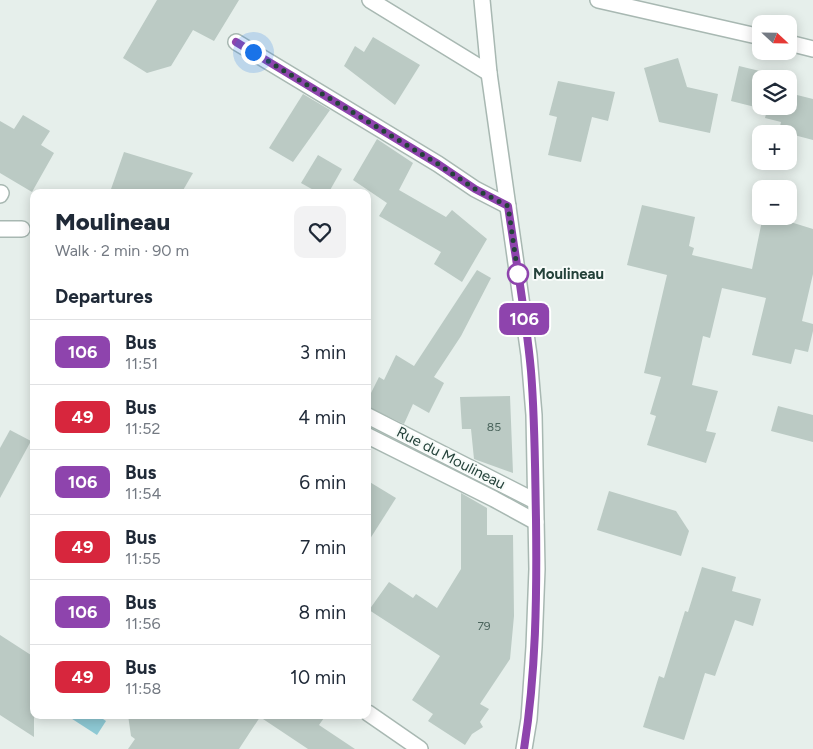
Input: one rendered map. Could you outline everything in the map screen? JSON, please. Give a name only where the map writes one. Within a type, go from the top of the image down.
[{"type":"street","points":[[370,0],[490,73]]},
{"type":"street","points":[[482,0],[490,73],[531,372],[534,414],[537,569],[529,720],[524,749]]},
{"type":"street","points":[[598,0],[752,35]]},
{"type":"street","points":[[236,42],[438,164],[475,189],[508,206]]},
{"type":"street","points":[[798,45],[813,49]]},
{"type":"street","points":[[0,229],[22,230]]},
{"type":"street","name":"Rue du Moulineau","points":[[371,418],[536,501]]},
{"type":"street","points":[[371,438],[536,522]]},
{"type":"street","points":[[371,715],[420,749]]},
{"type":"water","points":[[72,719],[103,719],[106,721],[97,735]]},
{"type":"building","points":[[157,0],[239,0],[214,41],[193,30],[171,66],[147,73],[123,58]]},
{"type":"building","points":[[373,37],[420,65],[395,105],[344,66],[355,46],[364,52]]},
{"type":"building","points":[[678,58],[687,87],[718,94],[710,133],[659,122],[644,68]]},
{"type":"building","points":[[739,66],[756,70],[752,70],[752,106],[731,101]]},
{"type":"building","points":[[558,81],[615,92],[608,121],[592,117],[581,162],[548,155],[557,117],[549,115]]},
{"type":"building","points":[[303,94],[330,110],[293,162],[269,148]]},
{"type":"building","points":[[797,95],[813,99],[813,140],[797,136],[797,125],[780,125],[781,122],[765,118],[766,115],[797,115]]},
{"type":"building","points":[[23,115],[50,131],[41,145],[54,153],[34,189],[30,189],[30,191],[0,173],[0,121],[14,129]]},
{"type":"building","points":[[377,139],[413,163],[399,190],[446,217],[452,210],[487,239],[462,282],[434,264],[441,252],[379,216],[387,203],[371,192],[371,189],[366,189],[353,180]]},
{"type":"building","points":[[124,152],[193,173],[184,189],[111,189]]},
{"type":"building","points":[[318,155],[342,169],[331,189],[312,189],[301,183]]},
{"type":"building","points":[[642,205],[695,217],[689,246],[694,248],[692,255],[752,269],[761,225],[797,224],[813,229],[813,274],[802,321],[813,324],[813,331],[808,352],[795,349],[791,364],[752,355],[766,298],[722,288],[710,338],[703,336],[692,385],[718,391],[706,431],[716,433],[706,463],[647,445],[656,416],[650,414],[661,377],[644,373],[667,275],[627,265]]},
{"type":"building","points":[[477,270],[491,278],[461,336],[434,377],[444,383],[429,413],[413,404],[404,424],[371,408],[371,393],[379,377],[384,380],[396,355],[414,366]]},
{"type":"building","points":[[510,396],[513,473],[474,459],[471,429],[462,429],[460,397]]},
{"type":"building","points":[[778,406],[813,415],[813,442],[771,431]]},
{"type":"building","points":[[10,430],[30,440],[0,498],[0,448]]},
{"type":"building","points":[[371,483],[396,498],[371,537]]},
{"type":"building","points":[[609,491],[676,511],[689,531],[681,556],[597,530]]},
{"type":"building","points":[[461,493],[487,508],[487,535],[513,535],[514,616],[510,659],[480,704],[489,709],[480,722],[483,727],[472,734],[465,745],[428,721],[433,714],[412,700],[440,656],[371,611],[371,607],[389,582],[413,598],[416,594],[437,608],[461,569]]},
{"type":"building","points":[[702,567],[736,577],[732,591],[761,599],[753,626],[735,620],[715,676],[705,673],[684,740],[643,727],[659,676],[664,678],[685,611],[688,612]]},
{"type":"building","points":[[0,635],[30,654],[30,719],[34,719],[34,737],[0,715]]},
{"type":"building","points":[[129,719],[259,719],[239,749],[128,749],[135,739],[131,736]]},
{"type":"building","points":[[263,719],[323,719],[319,725],[355,749],[308,749]]},
{"type":"bus line","name":"106","points":[[236,42],[438,164],[475,189],[508,206],[529,355],[534,414],[537,569],[529,720],[524,749]]},
{"type":"place","name":"Moulineau","points":[[518,274]]},
{"type":"route","points":[[253,52],[438,164],[475,189],[508,206],[519,281],[518,274]]}]
